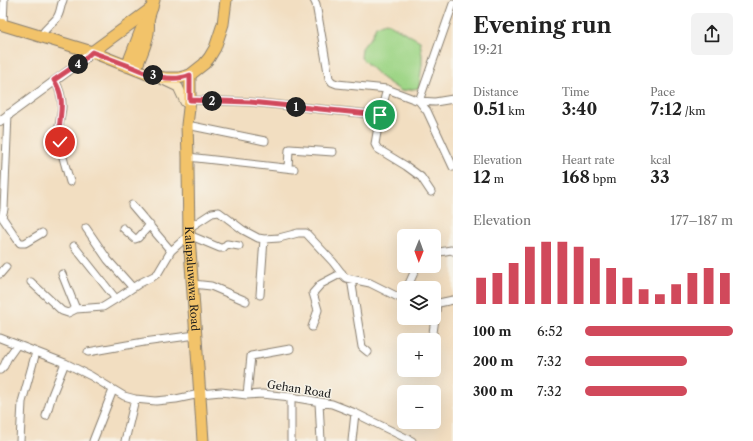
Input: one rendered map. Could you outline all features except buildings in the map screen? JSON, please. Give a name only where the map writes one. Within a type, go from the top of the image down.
[{"type":"main road","points":[[157,77],[171,79],[187,76],[204,64],[215,48],[223,24],[226,0]]},
{"type":"main road","points":[[92,52],[153,4]]},
{"type":"main road","points":[[132,67],[141,30],[148,20],[153,4]]},
{"type":"main road","points":[[1,25],[92,52],[157,77],[178,87],[187,101]]},
{"type":"main road","name":"Kalapaluwawa Road","points":[[187,76],[187,101],[185,107],[187,120],[189,231],[203,441]]},
{"type":"street","points":[[1,25],[4,0]]},
{"type":"street","points":[[41,36],[45,29],[57,18],[61,11],[61,4],[63,0]]},
{"type":"street","points":[[314,0],[316,4],[329,78],[332,82],[337,84],[387,89],[419,102],[435,102],[453,99]]},
{"type":"street","points":[[419,102],[453,4]]},
{"type":"street","points":[[0,121],[54,80],[82,61],[92,52]]},
{"type":"street","points":[[54,80],[61,93],[62,108],[59,124],[59,135],[70,182]]},
{"type":"street","points":[[387,89],[380,115],[375,144],[378,148],[421,177],[431,192]]},
{"type":"street","points":[[187,101],[250,102],[380,115]]},
{"type":"street","points":[[419,102],[427,111],[453,167]]},
{"type":"street","points":[[8,114],[4,209],[1,219],[20,243],[25,243],[42,233]]},
{"type":"street","points":[[187,120],[265,141]]},
{"type":"street","points":[[188,157],[291,168],[290,149],[333,152]]},
{"type":"street","points":[[132,205],[171,251]]},
{"type":"street","points":[[30,282],[62,311],[68,313],[76,309],[103,306],[158,273],[171,251],[189,231],[212,213],[219,212],[243,230],[258,238],[279,238],[298,233],[306,233],[346,278],[370,283],[397,295]]},
{"type":"street","points":[[123,228],[135,239],[138,238],[150,225]]},
{"type":"street","points":[[86,228],[108,260],[133,288]]},
{"type":"street","points":[[189,231],[220,248],[224,248],[227,244],[239,246]]},
{"type":"street","points":[[260,295],[264,239]]},
{"type":"street","points":[[74,246],[116,299]]},
{"type":"street","points":[[441,252],[453,251]]},
{"type":"street","points":[[0,274],[6,267]]},
{"type":"street","points":[[312,327],[318,310],[313,293],[321,284],[342,273]]},
{"type":"street","points":[[62,274],[76,309]]},
{"type":"street","points":[[351,279],[362,347],[368,352]]},
{"type":"street","points":[[192,284],[211,286],[246,301]]},
{"type":"street","points":[[441,303],[453,300]]},
{"type":"street","points":[[88,352],[196,335]]},
{"type":"street","name":"Gehan Road","points":[[0,338],[65,363],[91,376],[112,390],[135,400],[156,401],[221,392],[291,397],[332,404],[355,413],[412,441]]},
{"type":"street","points":[[0,370],[17,344]]},
{"type":"street","points":[[247,395],[251,356],[290,349]]},
{"type":"street","points":[[20,441],[22,402],[36,352]]},
{"type":"street","points":[[46,416],[52,395],[65,363]]},
{"type":"street","points":[[93,441],[112,390]]},
{"type":"street","points":[[291,397],[291,441]]},
{"type":"street","points":[[125,441],[135,400]]},
{"type":"street","points":[[319,402],[321,441]]},
{"type":"street","points":[[352,441],[355,413]]},
{"type":"green space","points":[[386,22],[420,41],[422,64],[419,88],[401,91],[382,78],[361,58],[362,48],[371,37],[376,26]]},
{"type":"route","points":[[60,142],[59,124],[62,112],[62,100],[61,93],[54,80],[82,61],[92,52],[157,77],[171,79],[190,75],[190,100],[250,102],[380,115]]}]
